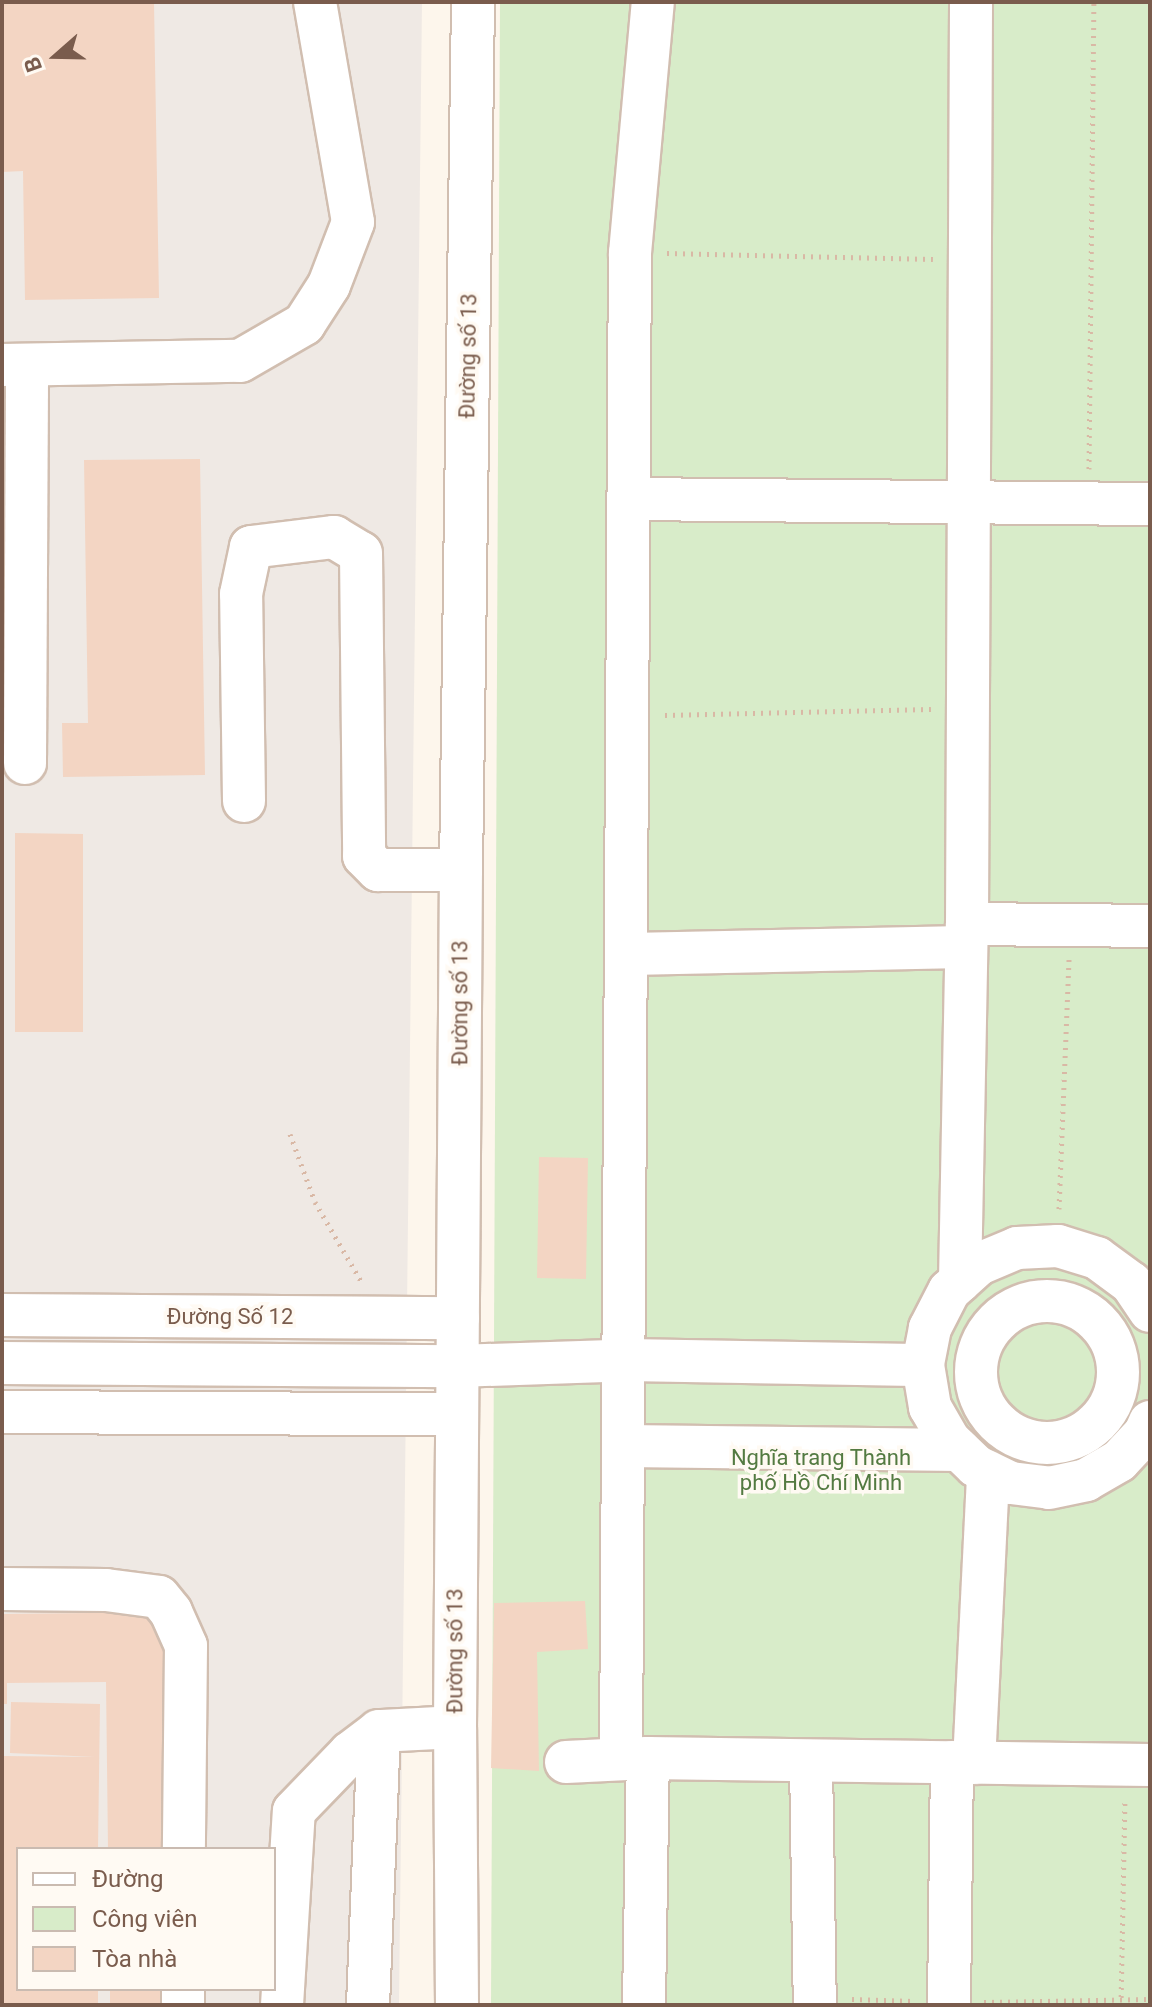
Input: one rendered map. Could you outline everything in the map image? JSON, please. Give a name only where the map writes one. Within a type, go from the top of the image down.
[{"type":"street","points":[[25,763],[14,365],[240,361],[304,324],[329,285],[353,222],[315,2]]},
{"type":"street","name":"Đường số 13","points":[[457,2005],[457,1366],[473,2]]},
{"type":"street","points":[[644,2005],[625,1446],[630,253],[653,2]]},
{"type":"street","points":[[960,1281],[968,708],[971,2]]},
{"type":"street","points":[[629,499],[1150,504]]},
{"type":"street","points":[[244,801],[241,594],[251,547],[334,537],[361,553],[364,856],[378,870],[461,870]]},
{"type":"street","points":[[627,954],[966,936],[1070,925],[1150,926]]},
{"type":"street","points":[[1150,1311],[1131,1283],[1097,1258],[1058,1246],[1017,1248],[979,1264],[949,1291],[930,1328],[923,1365],[930,1407],[949,1440],[973,1461],[1011,1483],[1049,1488],[1086,1480],[1119,1461],[1145,1433],[1150,1422]]},
{"type":"street","name":"Đường Số 12","points":[[2,1315],[458,1318]]},
{"type":"street","points":[[2,1363],[457,1366],[626,1361],[923,1365]]},
{"type":"street","points":[[2,1412],[457,1414]]},
{"type":"street","points":[[625,1446],[973,1461]]},
{"type":"street","points":[[949,2005],[963,1763],[973,1461]]},
{"type":"street","points":[[2,1589],[119,1591],[159,1597],[171,1612],[186,1646],[184,1847]]},
{"type":"street","points":[[282,2005],[294,1811],[350,1753],[379,1731],[455,1727]]},
{"type":"street","points":[[368,2005],[379,1731]]},
{"type":"street","points":[[566,1762],[635,1759],[1138,1765]]},
{"type":"street","points":[[811,1761],[815,2005]]},
{"type":"path","points":[[1089,504],[1094,2]]},
{"type":"path","points":[[630,253],[970,260]]},
{"type":"path","points":[[628,716],[968,708]]},
{"type":"path","points":[[1058,1246],[1070,925]]},
{"type":"path","points":[[290,1134],[315,1202],[364,1285]]},
{"type":"path","points":[[1121,2005],[1138,1765]]},
{"type":"shaded area","points":[[2,2],[422,2],[399,2005],[2,2005]]},
{"type":"green space","name":"Nghĩa trang Thành phố Hồ Chí Minh","points":[[500,2],[1150,2],[1150,2005],[491,2005]]},
{"type":"building","points":[[2,2],[154,2],[159,298],[25,300],[23,171],[2,172]]},
{"type":"building","points":[[200,459],[205,775],[63,777],[62,723],[88,723],[84,460]]},
{"type":"building","points":[[15,833],[83,834],[83,1032],[15,1032]]},
{"type":"building","points":[[539,1157],[588,1158],[586,1279],[537,1278]]},
{"type":"building","points":[[585,1601],[588,1649],[537,1652],[539,1771],[491,1768],[494,1603]]},
{"type":"building","points":[[179,1612],[182,1847],[108,1847],[106,1682],[7,1683],[7,1704],[2,1704],[2,1614]]},
{"type":"building","points":[[11,1702],[100,1704],[98,1847],[16,1847],[16,1991],[98,1991],[98,2005],[2,2005],[2,1756],[95,1757],[10,1753]]},
{"type":"building","points":[[110,1991],[184,1991],[184,2005],[110,2005]]}]
